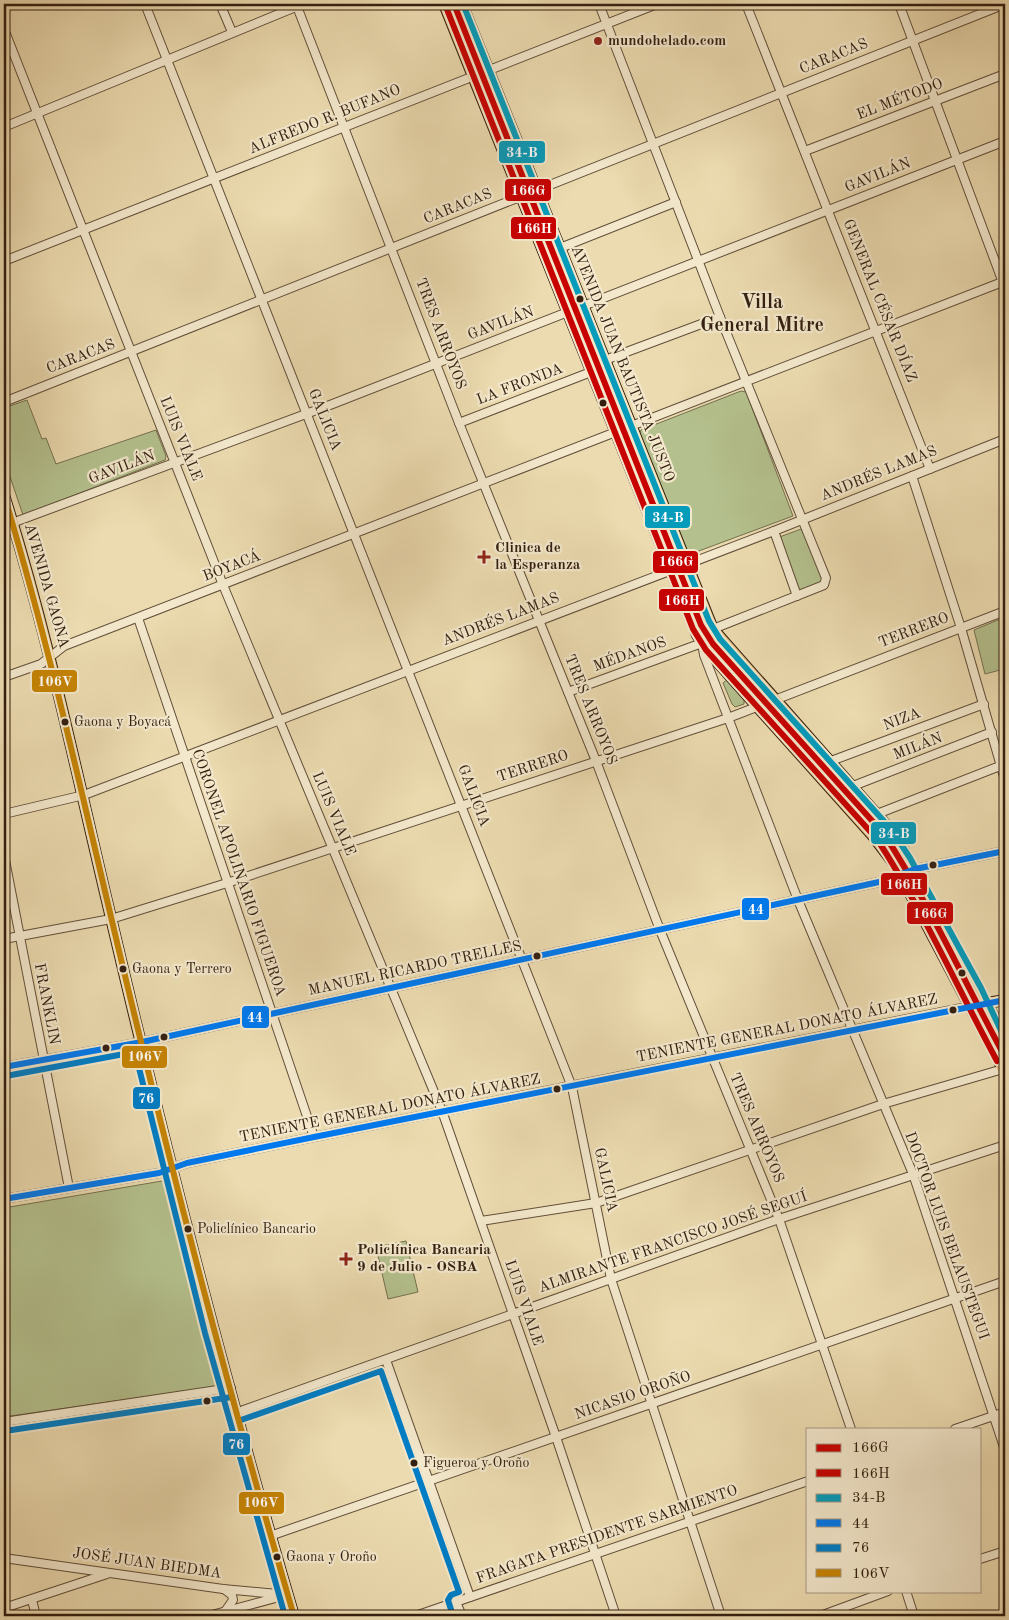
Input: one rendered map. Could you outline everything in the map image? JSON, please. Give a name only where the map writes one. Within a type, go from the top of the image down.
[{"type":"main road","name":"AVENIDA JUAN BAUTISTA JUSTO","points":[[444,4],[474,75],[615,434],[702,643],[873,836],[901,876],[968,1007],[1004,1071]]},
{"type":"main road","name":"AVENIDA JUAN BAUTISTA JUSTO","points":[[462,4],[584,306],[685,564],[713,629],[896,836],[1005,1036]]},
{"type":"main road","name":"AVENIDA GAONA","points":[[4,495],[8,525],[50,656],[111,919],[172,1168],[270,1536],[294,1616]]},
{"type":"main road","points":[[987,1003],[1005,1000]]},
{"type":"street","name":"GALICIA","points":[[145,4],[572,1087],[611,1279],[721,1616]]},
{"type":"street","points":[[220,4],[232,32]]},
{"type":"street","points":[[599,4],[608,23],[720,317],[826,578],[824,585],[713,629]]},
{"type":"street","name":"ALFREDO R. BUFANO","points":[[4,261],[657,4]]},
{"type":"street","name":"GENERAL CÉSAR DÍAZ","points":[[746,4],[930,469]]},
{"type":"street","points":[[899,4],[914,39],[1005,284]]},
{"type":"street","name":"CARACAS","points":[[4,402],[1005,4]]},
{"type":"street","points":[[4,127],[299,5]]},
{"type":"street","name":"TRES ARROYOS","points":[[299,5],[344,127],[459,423],[596,762],[660,930],[780,1219],[851,1428]]},
{"type":"street","name":"LUIS VIALE","points":[[4,29],[223,585],[442,1111],[596,1553],[616,1616]]},
{"type":"street","name":"EL MÉTODO","points":[[805,151],[1005,74]]},
{"type":"street","name":"GAVILÁN","points":[[8,525],[436,364],[1005,141]]},
{"type":"street","points":[[560,248],[676,202]]},
{"type":"street","name":"BOYACÁ","points":[[4,677],[35,666],[64,646],[876,332],[1005,284]]},
{"type":"street","points":[[604,360],[720,317]]},
{"type":"street","name":"LA FRONDA","points":[[459,423],[591,372]]},
{"type":"street","name":"ANDRÉS LAMAS","points":[[4,814],[84,796],[774,531],[1005,439]]},
{"type":"street","points":[[912,476],[1003,765],[1005,780]]},
{"type":"street","points":[[774,531],[797,596]]},
{"type":"street","name":"TERRERO","points":[[4,939],[111,919],[596,762],[728,718],[1005,610]]},
{"type":"street","name":"CORONEL APOLINARIO FIGUEROA","points":[[138,618],[270,1014],[314,1137]]},
{"type":"street","name":"MÉDANOS","points":[[568,692],[702,643]]},
{"type":"street","name":"DOCTOR LUIS BELAUSTEGUI","points":[[702,643],[728,718],[798,900],[913,1174],[1005,1450]]},
{"type":"street","name":"NIZA","points":[[830,761],[984,704]]},
{"type":"street","name":"MILÁN","points":[[853,786],[992,732]]},
{"type":"street","points":[[877,814],[1003,765]]},
{"type":"street","name":"MANUEL RICARDO TRELLES","points":[[4,1067],[142,1042],[798,900],[901,876],[915,870],[1005,851]]},
{"type":"street","name":"FRANKLIN","points":[[4,856],[69,1188]]},
{"type":"street","name":"TENIENTE GENERAL DONATO ÁLVAREZ","points":[[4,1199],[150,1175],[172,1168],[314,1137],[987,1003]]},
{"type":"street","points":[[480,1222],[596,1203],[883,1104],[1004,1071]]},
{"type":"street","name":"ALMIRANTE FRANCISCO JOSÉ SEGUÍ","points":[[238,1412],[780,1219],[1005,1144]]},
{"type":"street","name":"NICASIO OROÑO","points":[[270,1536],[1005,1281]]},
{"type":"street","points":[[386,1360],[470,1597]]},
{"type":"street","points":[[4,1422],[231,1388]]},
{"type":"street","points":[[958,1428],[1005,1412]]},
{"type":"street","name":"FRAGATA PRESIDENTE SARMIENTO","points":[[415,1616],[806,1481]]},
{"type":"street","points":[[982,1559],[1005,1551]]},
{"type":"street","name":"JOSÉ JUAN BIEDMA","points":[[4,1558],[223,1589],[288,1595]]},
{"type":"street","points":[[4,1608],[109,1574]]},
{"type":"street","points":[[223,1589],[232,1594],[233,1600],[232,1604],[225,1611]]},
{"type":"street","points":[[820,1616],[885,1592]]},
{"type":"street","points":[[906,1592],[914,1616]]},
{"type":"street","points":[[208,1616],[288,1595]]},
{"type":"street","points":[[32,1600],[36,1616]]},
{"type":"street","points":[[456,1602],[462,1616]]},
{"type":"green space","points":[[741,391],[746,392],[793,516],[688,555],[639,435],[641,430]]},
{"type":"green space","points":[[27,400],[42,439],[46,438],[56,464],[156,430],[166,456],[165,460],[23,515],[4,459],[4,408]]},
{"type":"green space","points":[[804,528],[826,583],[796,595],[774,539]]},
{"type":"green space","points":[[1005,617],[1005,674],[1004,669],[985,674],[974,630]]},
{"type":"green space","points":[[728,679],[744,697],[744,704],[735,707],[732,704],[723,683]]},
{"type":"green space","points":[[162,1181],[167,1186],[220,1376],[219,1386],[4,1417],[4,1208]]},
{"type":"green space","points":[[406,1241],[418,1292],[388,1299],[376,1247]]},
{"type":"transit line","name":"166G","points":[[454,4],[701,625],[713,644],[884,834],[917,888],[1005,1057]]},
{"type":"transit line","name":"34-B","points":[[463,4],[709,621],[720,639],[891,829],[910,858],[981,988],[1005,1039]]},
{"type":"transit line","name":"166H","points":[[446,7],[693,629],[706,650],[877,839],[910,893],[997,1061]]},
{"type":"transit line","name":"106V","points":[[4,495],[40,622],[190,1237],[230,1389],[294,1616]]},
{"type":"transit line","name":"44","points":[[4,1067],[142,1042],[879,882],[915,869],[1005,851]]},
{"type":"transit line","name":"44","points":[[4,1199],[159,1173],[187,1163],[314,1137],[1005,1000]]},
{"type":"transit line","name":"76","points":[[6,1076],[135,1052],[205,1333],[285,1616]]},
{"type":"transit line","name":"76","points":[[241,1420],[381,1371],[459,1592],[451,1595],[448,1600],[453,1616]]},
{"type":"transit line","name":"76","points":[[5,1431],[232,1397]]},
{"type":"place","name":"mundohelado.com","points":[[598,41]]},
{"type":"place","name":"Clinica de la Esperanza","points":[[484,557]]},
{"type":"place","name":"Gaona y Boyacá","points":[[65,722]]},
{"type":"place","name":"Gaona y Terrero","points":[[123,969]]},
{"type":"place","name":"Policlínico Bancario","points":[[188,1229]]},
{"type":"place","name":"Policlínica Bancaria 9 de Julio - OSBA","points":[[346,1259]]},
{"type":"place","name":"Figueroa y Oroño","points":[[414,1463]]},
{"type":"place","name":"Gaona y Oroño","points":[[277,1557]]},
{"type":"district","name":"Villa General Mitre","points":[[762,314]]}]
